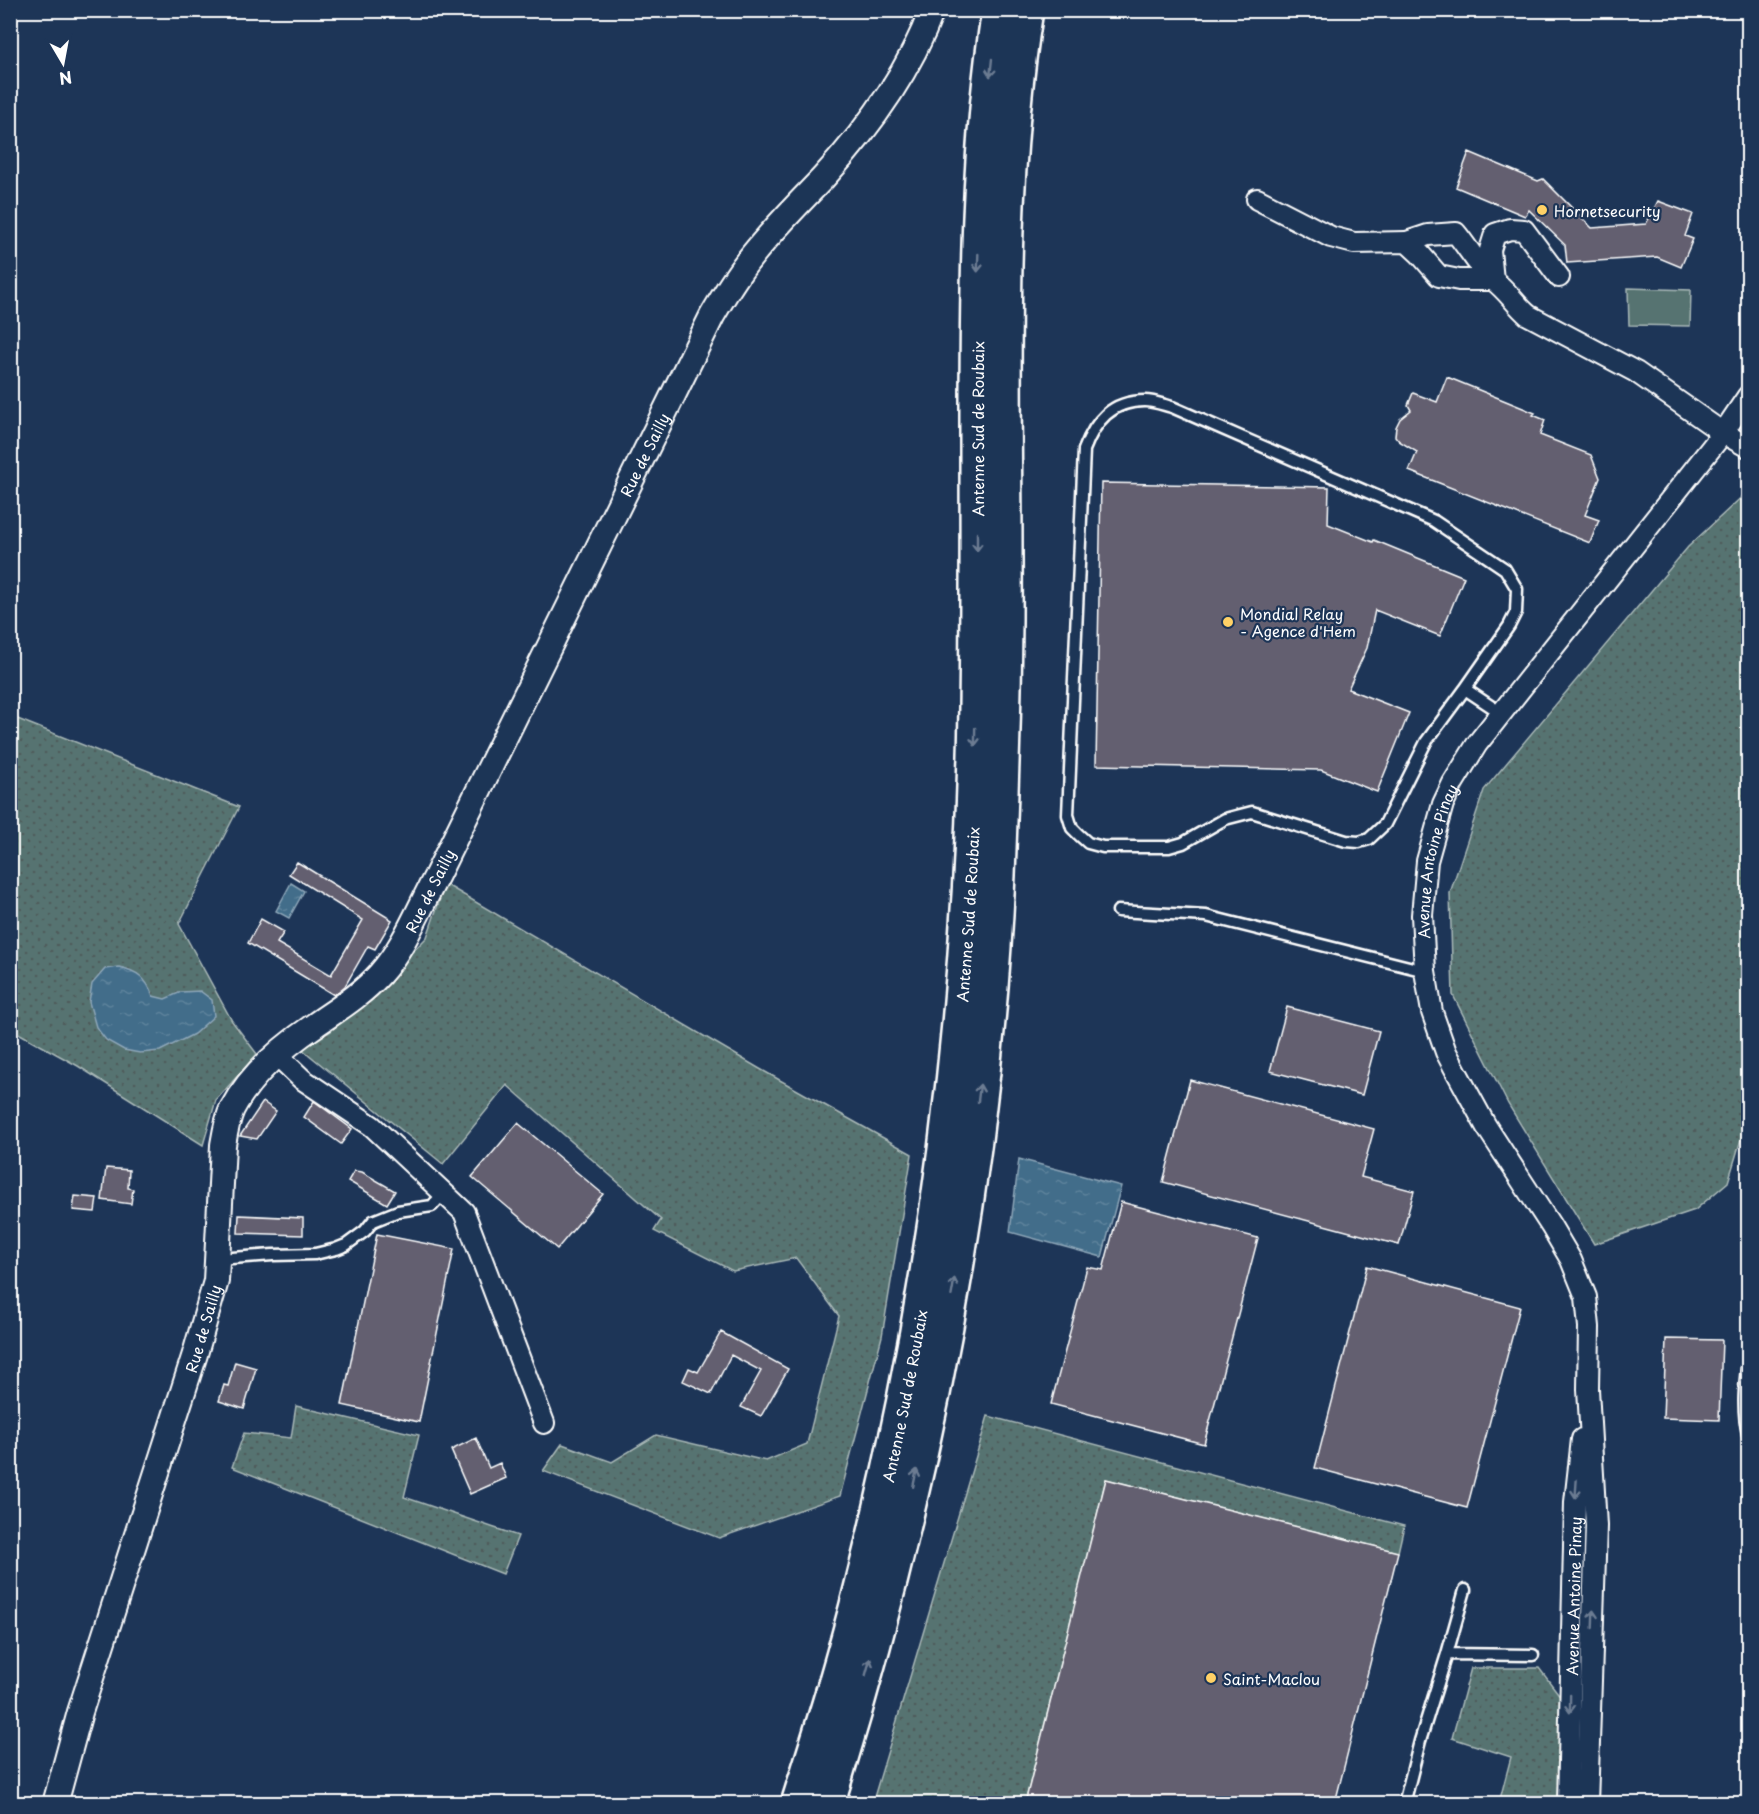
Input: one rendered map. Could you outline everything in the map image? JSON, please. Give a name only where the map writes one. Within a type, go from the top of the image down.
[{"type":"highway","name":"Antenne Sud de Roubaix","points":[[798,1803],[860,1595],[900,1418],[927,1279],[954,1068],[966,937],[975,758],[978,257],[989,86],[999,10]]},
{"type":"highway","name":"Antenne Sud de Roubaix","points":[[827,1803],[856,1708],[904,1530],[945,1330],[970,1164],[986,1028],[997,888],[1001,759],[1005,559],[1003,399],[1007,225],[1013,122],[1026,10]]},
{"type":"highway","points":[[843,1803],[850,1775],[856,1708]]},
{"type":"street","name":"Rue de Sailly","points":[[54,1803],[80,1712],[195,1354],[216,1281],[222,1160],[226,1127],[232,1110],[244,1092],[277,1055],[366,988],[382,972],[396,952],[438,875],[712,316],[748,261],[865,129],[903,71],[918,44],[932,10]]},
{"type":"street","points":[[1257,199],[1331,237],[1354,243],[1407,242],[1428,235],[1456,233],[1470,249],[1480,268],[1503,287],[1516,306],[1528,315],[1636,372],[1723,433],[1749,447]]},
{"type":"street","points":[[1493,280],[1490,250],[1495,234],[1510,229],[1524,230],[1559,277]]},
{"type":"street","points":[[1407,242],[1439,276],[1459,280],[1493,280]]},
{"type":"street","name":"Avenue Antoine Pinay","points":[[1587,1803],[1596,1518],[1588,1389],[1588,1311],[1578,1273],[1551,1226],[1486,1126],[1464,1088],[1439,1033],[1427,991],[1422,942],[1424,887],[1427,861],[1443,804],[1477,744],[1723,433],[1749,396]]},
{"type":"street","points":[[277,1055],[302,1079],[372,1126],[464,1212],[544,1423]]},
{"type":"street","name":"Avenue Antoine Pinay","points":[[1568,1803],[1575,1489],[1588,1389]]},
{"type":"street","points":[[1571,1656],[1592,1657]]},
{"type":"lane","points":[[1146,401],[1172,407],[1434,521],[1505,569],[1517,589],[1516,612],[1509,626],[1465,689],[1426,742],[1385,824],[1369,839],[1359,842],[1346,841],[1252,812],[1226,819],[1183,843],[1169,847],[1102,847],[1088,843],[1072,828],[1068,815],[1084,450],[1092,430],[1103,415],[1127,403],[1146,401]]},
{"type":"lane","points":[[1465,689],[1501,713]]},
{"type":"lane","points":[[1118,911],[1206,916],[1425,971]]},
{"type":"lane","points":[[218,1259],[315,1254],[336,1249],[346,1245],[373,1221],[398,1212],[432,1206],[444,1193]]},
{"type":"lane","points":[[1749,1359],[1744,1389],[1745,1422],[1749,1434]]},
{"type":"lane","points":[[1404,1803],[1465,1590]]},
{"type":"lane","points":[[1447,1654],[1533,1655]]},
{"type":"green space","points":[[1628,288],[1691,290],[1690,326],[1629,325]]},
{"type":"green space","points":[[1747,492],[1748,1091],[1746,1123],[1728,1182],[1695,1210],[1594,1244],[1508,1104],[1453,995],[1450,893],[1484,790],[1688,547]]},
{"type":"green space","points":[[10,716],[239,807],[179,924],[232,1021],[257,1054],[216,1100],[203,1145],[78,1066],[11,1029]]},
{"type":"green space","points":[[445,884],[760,1069],[912,1154],[882,1336],[840,1496],[719,1538],[543,1471],[562,1444],[612,1462],[656,1435],[766,1461],[807,1444],[839,1316],[796,1258],[733,1271],[654,1231],[661,1220],[507,1085],[443,1164],[302,1049],[331,1031],[358,1007],[427,937]]},
{"type":"green space","points":[[296,1406],[419,1435],[404,1497],[518,1536],[503,1574],[232,1467],[244,1433],[291,1438]]},
{"type":"green space","points":[[988,1416],[1404,1526],[1398,1552],[1106,1479],[1025,1803],[872,1804]]},
{"type":"green space","points":[[1471,1668],[1539,1668],[1564,1701],[1562,1803],[1499,1803],[1511,1757],[1452,1738]]},
{"type":"water","points":[[291,883],[304,891],[289,918],[276,911]]},
{"type":"water","points":[[119,967],[140,976],[153,996],[165,999],[181,992],[200,991],[212,1000],[214,1016],[194,1034],[160,1051],[140,1053],[124,1050],[106,1040],[96,1027],[89,1002],[92,984],[105,969]]},
{"type":"water","points":[[1019,1159],[1121,1186],[1102,1257],[1010,1232]]},
{"type":"building","name":"Hornetsecurity","points":[[1469,152],[1538,181],[1543,179],[1592,228],[1646,224],[1658,201],[1693,214],[1685,236],[1693,239],[1681,267],[1657,257],[1567,263],[1565,245],[1529,210],[1525,216],[1456,187]]},
{"type":"building","points":[[1447,377],[1535,413],[1533,415],[1545,420],[1540,435],[1591,455],[1600,478],[1585,515],[1599,520],[1590,543],[1409,471],[1417,452],[1399,441],[1395,436],[1396,427],[1400,419],[1411,410],[1408,405],[1413,393],[1437,402]]},
{"type":"building","name":"Mondial Relay - Agence d'Hem","points":[[1101,483],[1329,487],[1328,524],[1464,577],[1440,636],[1375,610],[1367,648],[1348,689],[1409,713],[1377,792],[1321,770],[1096,765]]},
{"type":"building","points":[[297,862],[392,920],[375,949],[368,946],[345,986],[334,995],[248,943],[261,919],[284,932],[277,943],[331,975],[363,920],[289,874]]},
{"type":"building","points":[[1287,1007],[1379,1031],[1362,1095],[1270,1071]]},
{"type":"building","points":[[1190,1080],[1374,1129],[1361,1177],[1414,1191],[1399,1245],[1163,1182]]},
{"type":"building","points":[[314,1101],[352,1129],[341,1144],[304,1117]]},
{"type":"building","points":[[263,1102],[276,1111],[257,1139],[240,1136]]},
{"type":"building","points":[[518,1123],[603,1194],[557,1249],[472,1177]]},
{"type":"building","points":[[106,1168],[129,1170],[128,1188],[133,1189],[131,1204],[102,1200]]},
{"type":"building","points":[[354,1171],[362,1172],[395,1191],[387,1204],[348,1181]]},
{"type":"building","points":[[75,1196],[97,1198],[95,1212],[73,1210]]},
{"type":"building","points":[[1121,1202],[1258,1238],[1204,1444],[1051,1404],[1087,1267],[1103,1270]]},
{"type":"building","points":[[239,1215],[303,1218],[303,1235],[238,1233]]},
{"type":"building","points":[[377,1234],[454,1249],[419,1422],[342,1405]]},
{"type":"building","points":[[1367,1266],[1520,1307],[1467,1508],[1315,1468]]},
{"type":"building","points":[[721,1332],[788,1369],[761,1416],[741,1407],[761,1371],[731,1355],[711,1394],[683,1381],[689,1368],[698,1372]]},
{"type":"building","points":[[1666,1339],[1722,1340],[1719,1420],[1663,1418]]},
{"type":"building","points":[[235,1362],[256,1368],[244,1409],[219,1401],[224,1385],[228,1386]]},
{"type":"building","points":[[476,1438],[489,1468],[500,1463],[506,1478],[470,1494],[451,1450]]},
{"type":"building","name":"Saint-Maclou","points":[[1106,1479],[1398,1552],[1335,1803],[1025,1803]]},
{"type":"place","name":"Hornetsecurity","points":[[1542,210]]},
{"type":"place","name":"Mondial Relay - Agence d'Hem","points":[[1228,622]]},
{"type":"place","name":"Saint-Maclou","points":[[1211,1678]]}]
